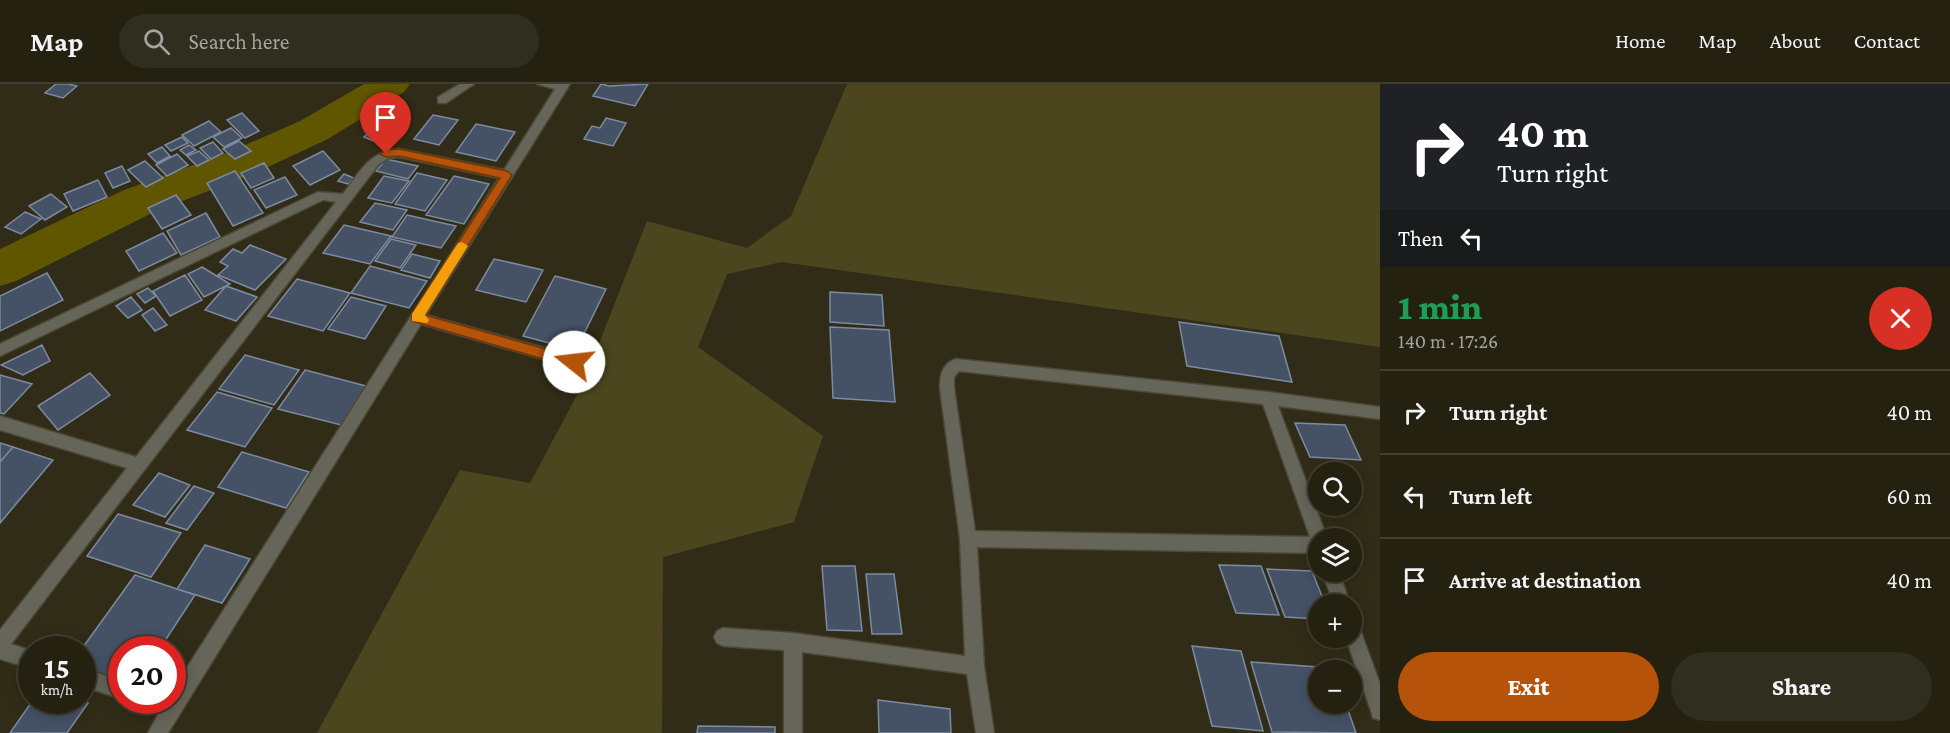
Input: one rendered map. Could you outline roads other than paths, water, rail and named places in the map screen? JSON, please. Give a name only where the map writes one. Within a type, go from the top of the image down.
[{"type":"street","points":[[442,100],[468,84]]},
{"type":"street","points":[[186,668],[417,318],[563,86],[543,84]]},
{"type":"street","points":[[0,644],[375,161],[386,154],[399,153],[507,175]]},
{"type":"street","points":[[0,350],[322,195],[346,199]]},
{"type":"street","points":[[417,318],[574,362]]},
{"type":"street","points":[[985,733],[975,666],[968,539],[947,388],[947,375],[956,364],[1268,398],[1380,413]]},
{"type":"street","points":[[1268,398],[1315,528]]},
{"type":"street","points":[[0,423],[140,465]]},
{"type":"street","points":[[968,539],[1308,546]]},
{"type":"street","points":[[723,637],[793,642],[975,666]]},
{"type":"street","points":[[793,642],[793,733]]},
{"type":"street","points":[[1358,648],[1380,711]]},
{"type":"street","points":[[0,650],[18,656]]},
{"type":"street","points":[[157,733],[161,714]]},
{"type":"waterway","points":[[0,269],[139,201],[241,163],[314,130],[391,84]]}]
